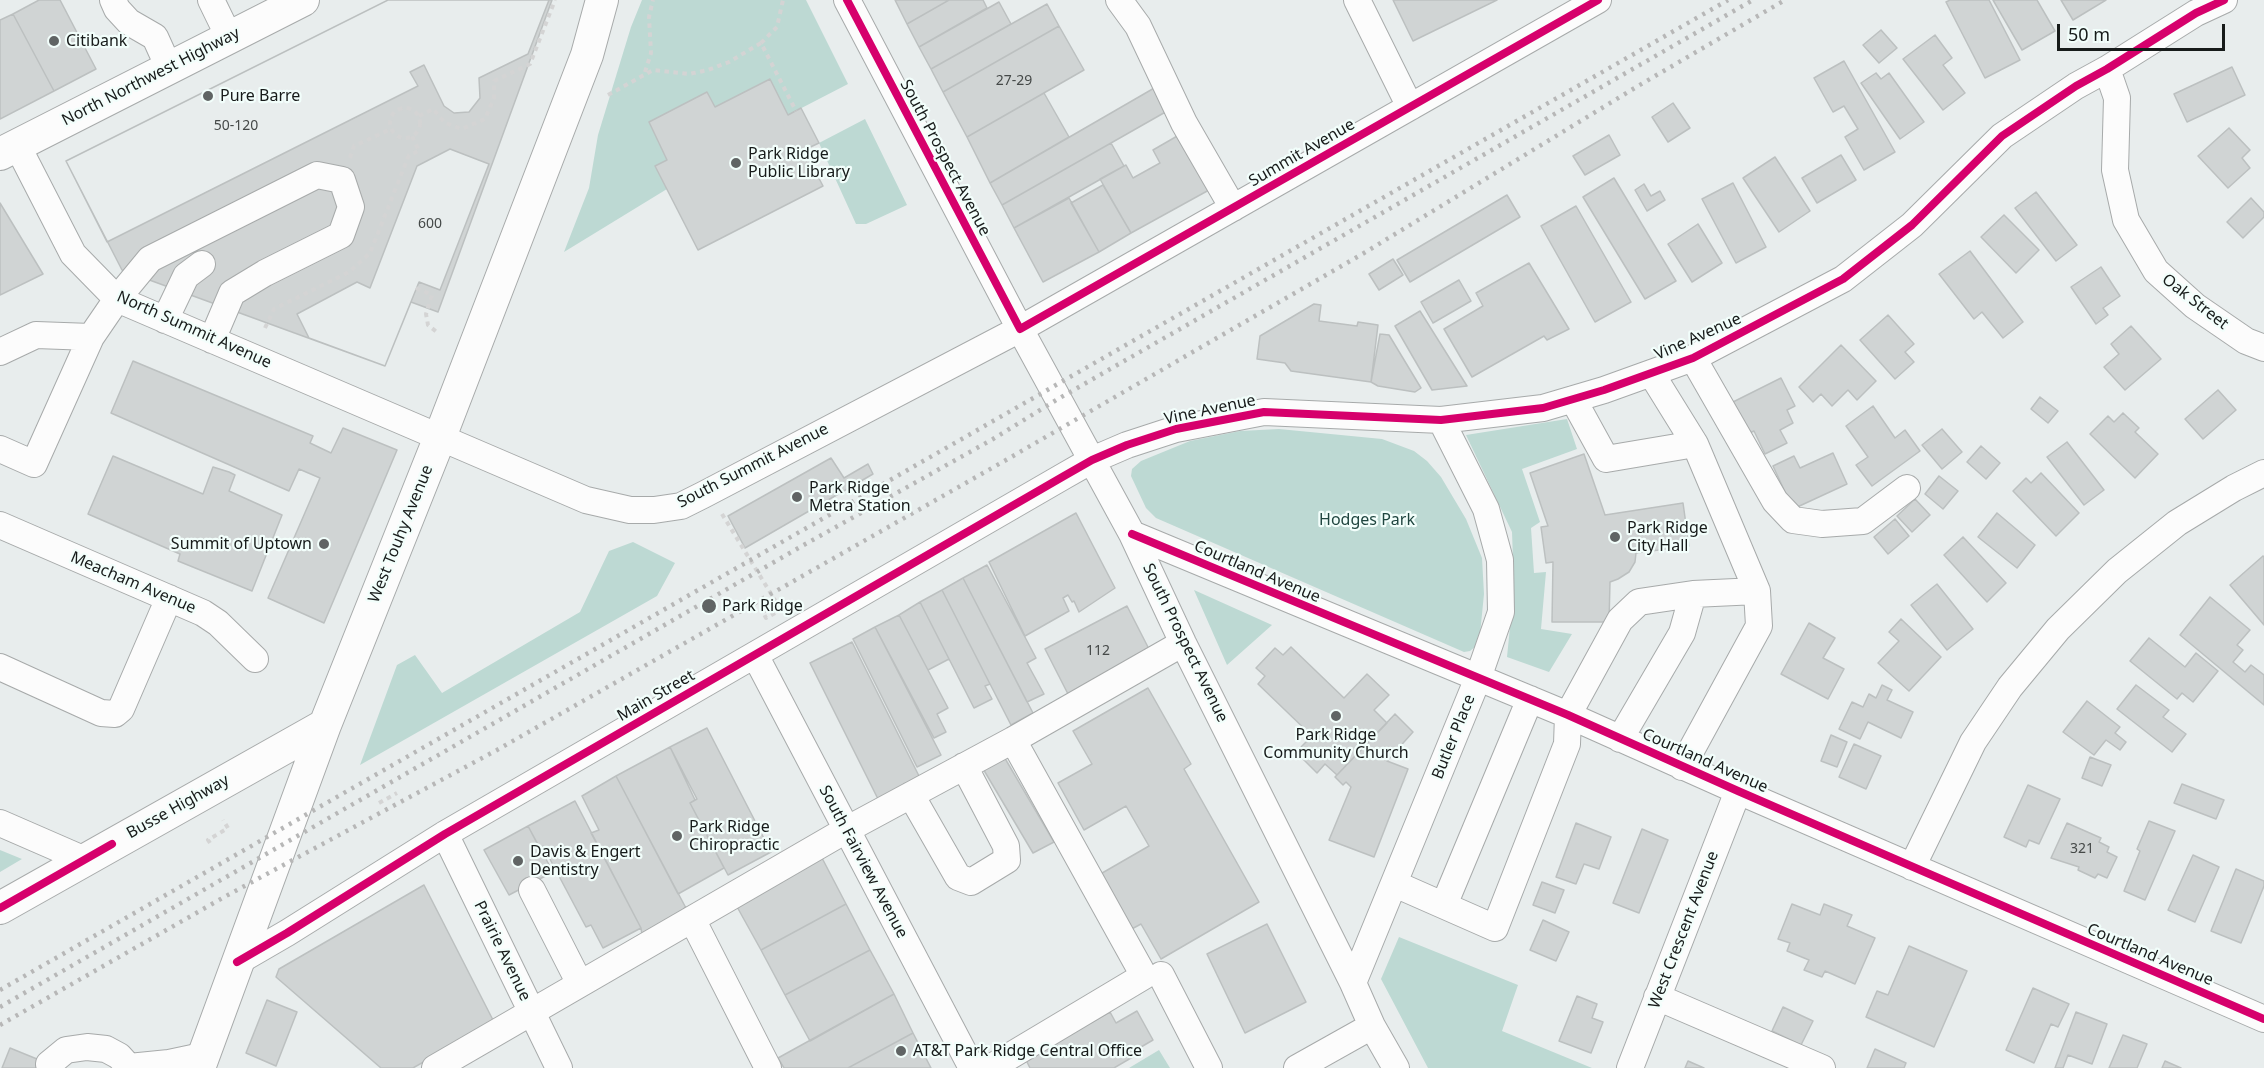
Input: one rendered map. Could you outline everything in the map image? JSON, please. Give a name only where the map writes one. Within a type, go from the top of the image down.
[{"type":"main road","name":"North Northwest Highway","points":[[8,150],[303,0]]},
{"type":"main road","name":"West Touhy Avenue","points":[[200,1062],[325,725],[440,437],[587,55],[602,0]]},
{"type":"main road","name":"Busse Highway","points":[[0,908],[325,725]]},
{"type":"street","points":[[112,0],[129,22],[155,38],[169,68]]},
{"type":"street","points":[[211,0],[229,37]]},
{"type":"street","name":"South Prospect Avenue","points":[[847,0],[1020,329],[1132,534],[1183,643],[1353,983],[1372,1026],[1396,1068]]},
{"type":"street","points":[[1119,0],[1138,26],[1184,123],[1233,208]]},
{"type":"street","points":[[1357,0],[1410,107]]},
{"type":"street","name":"Summit Avenue","points":[[1020,329],[1598,0]]},
{"type":"street","name":"Vine Avenue","points":[[1092,460],[1176,429],[1264,412],[1441,420],[1543,408],[1693,358],[1843,279],[1912,225],[2002,136],[2076,86],[2196,14],[2224,0]]},
{"type":"street","name":"Oak Street","points":[[2107,69],[2117,98],[2115,170],[2126,220],[2156,272],[2195,306],[2246,341],[2264,348]]},
{"type":"street","name":"North Summit Avenue","points":[[8,150],[73,254],[117,299],[440,437]]},
{"type":"street","points":[[0,449],[34,464],[91,337],[117,299],[150,259],[317,175],[342,180],[351,207],[341,235],[265,273],[232,293],[212,340]]},
{"type":"street","points":[[165,320],[186,276],[201,264]]},
{"type":"street","name":"South Summit Avenue","points":[[440,437],[593,502],[630,510],[654,510],[681,506],[1020,329]]},
{"type":"street","points":[[0,352],[36,335],[91,337]]},
{"type":"street","points":[[1693,358],[1775,501],[1793,520],[1822,524],[1863,521],[1907,488]]},
{"type":"street","points":[[1651,373],[1695,444],[1757,591],[1760,626],[1682,766]]},
{"type":"street","points":[[1573,399],[1606,459],[1695,444]]},
{"type":"street","name":"Butler Place","points":[[1353,983],[1478,678],[1501,612],[1500,560],[1486,510],[1441,420]]},
{"type":"street","name":"Main Street","points":[[237,962],[445,834],[1092,460]]},
{"type":"street","points":[[1912,867],[1973,742],[2010,687],[2058,629],[2116,571],[2177,523],[2234,488],[2264,474]]},
{"type":"street","name":"Meacham Avenue","points":[[0,525],[203,613],[218,623],[255,659]]},
{"type":"street","name":"Courtland Avenue","points":[[1132,534],[1568,715],[2264,1019]]},
{"type":"street","points":[[1395,884],[1495,928],[1567,744],[1568,715],[1620,620],[1640,602],[1693,594],[1757,591]]},
{"type":"street","points":[[1620,739],[1682,633],[1693,594]]},
{"type":"street","points":[[0,667],[101,713],[115,714],[121,709],[169,598]]},
{"type":"street","points":[[435,1068],[846,830],[1013,740],[1183,643]]},
{"type":"street","name":"South Fairview Avenue","points":[[755,655],[972,1068]]},
{"type":"street","points":[[1444,905],[1530,699]]},
{"type":"street","points":[[990,1068],[1144,976],[1013,740]]},
{"type":"street","points":[[911,795],[958,877],[971,882],[1006,860],[1006,846],[964,766]]},
{"type":"street","name":"West Crescent Avenue","points":[[1630,1068],[1738,791]]},
{"type":"street","points":[[0,823],[85,860]]},
{"type":"street","name":"Prairie Avenue","points":[[445,834],[559,1068]]},
{"type":"street","points":[[532,890],[580,984]]},
{"type":"street","points":[[692,919],[768,1068]]},
{"type":"street","points":[[1161,975],[1209,1068]]},
{"type":"street","points":[[1657,997],[1822,1068]]},
{"type":"street","points":[[1297,1068],[1372,1026]]},
{"type":"street","points":[[49,1064],[66,1050],[87,1047],[106,1049],[130,1067],[200,1062]]},
{"type":"path","points":[[419,116],[433,109],[445,123],[462,129],[485,119],[494,98],[494,81],[530,64],[555,0]]},
{"type":"path","points":[[645,73],[651,53],[649,17],[653,0]]},
{"type":"path","points":[[608,95],[653,70],[689,74],[729,62],[761,43],[777,27],[783,0]]},
{"type":"path","points":[[761,43],[796,111]]},
{"type":"path","points":[[411,108],[419,116],[420,125],[412,136],[402,138],[391,129],[390,119],[396,110],[411,108]]},
{"type":"path","points":[[354,146],[391,129]]},
{"type":"path","points":[[416,288],[432,295],[426,314],[428,325],[438,333]]},
{"type":"path","points":[[722,514],[781,610]]},
{"type":"path","points":[[769,616],[766,618],[763,612],[778,604]]},
{"type":"path","points":[[379,803],[397,793]]},
{"type":"path","points":[[210,843],[208,840],[228,828],[224,820]]},
{"type":"green space","points":[[642,0],[806,0],[848,84],[788,115],[770,79],[715,107],[707,92],[649,122],[667,160],[655,166],[667,189],[564,252],[589,188],[598,135],[631,27]]},
{"type":"green space","points":[[865,119],[907,205],[866,224],[856,224],[819,143]]},
{"type":"green space","points":[[1567,419],[1577,449],[1522,469],[1540,522],[1531,528],[1534,573],[1546,572],[1541,629],[1572,634],[1549,672],[1507,657],[1514,587],[1512,532],[1466,435]]},
{"type":"green space","name":"Hodges Park","points":[[1279,429],[1382,439],[1414,451],[1427,461],[1441,477],[1466,519],[1482,558],[1484,594],[1480,634],[1476,646],[1464,652],[1156,518],[1146,508],[1131,476],[1132,469],[1141,461],[1190,441],[1240,431]]},
{"type":"green space","points":[[633,542],[675,563],[657,596],[360,765],[397,665],[415,655],[442,693],[580,612],[609,551]]},
{"type":"green space","points":[[1194,590],[1272,625],[1227,665]]},
{"type":"green space","points":[[0,850],[22,859],[0,872]]},
{"type":"green space","points":[[1399,937],[1518,985],[1502,1031],[1592,1068],[1428,1068],[1381,979]]},
{"type":"green space","points":[[1159,1050],[1170,1068],[1129,1068]]},
{"type":"building","name":"Citibank","points":[[39,0],[60,0],[96,69],[54,91],[13,14]]},
{"type":"building","points":[[388,0],[552,0],[438,312],[411,302],[385,366],[122,270],[66,161]]},
{"type":"building","points":[[388,0],[549,0],[528,54],[479,78],[480,98],[469,112],[454,113],[444,106],[424,65],[410,72],[418,86],[107,242],[66,161]]},
{"type":"building","points":[[895,0],[949,0],[907,24]]},
{"type":"building","points":[[949,0],[983,0],[987,8],[919,47],[907,24]]},
{"type":"building","points":[[1393,0],[1497,0],[1413,41]]},
{"type":"building","points":[[1950,0],[1989,0],[2020,60],[1985,78],[1946,2]]},
{"type":"building","points":[[1993,0],[2037,0],[2055,31],[2022,50]]},
{"type":"building","points":[[2061,0],[2106,0],[2073,20]]},
{"type":"building","points":[[999,2],[1011,24],[931,69],[919,47]]},
{"type":"building","points":[[1047,4],[1059,26],[943,92],[931,69]]},
{"type":"building","points":[[13,14],[54,91],[0,119],[0,20]]},
{"type":"building","points":[[1059,26],[1084,70],[967,137],[943,92]]},
{"type":"building","points":[[1881,30],[1897,48],[1879,63],[1863,45]]},
{"type":"building","points":[[1935,35],[1952,58],[1943,65],[1965,93],[1943,110],[1903,59]]},
{"type":"building","points":[[1844,61],[1895,152],[1864,170],[1845,137],[1858,129],[1844,106],[1833,112],[1814,78]]},
{"type":"building","points":[[2232,67],[2245,95],[2187,122],[2174,94]]},
{"type":"building","points":[[1876,73],[1881,79],[1889,73],[1924,122],[1900,139],[1861,83]]},
{"type":"building","name":"Park Ridge Public Library","points":[[770,79],[788,115],[801,108],[819,143],[804,150],[823,186],[698,250],[655,166],[667,160],[649,122],[707,92],[715,107]]},
{"type":"building","points":[[1156,87],[1169,110],[1002,205],[990,183]]},
{"type":"building","points":[[1044,93],[1069,137],[990,183],[967,137]]},
{"type":"building","points":[[1673,103],[1690,128],[1668,142],[1652,117]]},
{"type":"building","points":[[2229,128],[2250,150],[2242,158],[2250,168],[2228,188],[2198,156]]},
{"type":"building","points":[[1179,135],[1209,190],[1131,233],[1100,179],[1126,165],[1133,178],[1160,163],[1153,150]]},
{"type":"building","points":[[1609,135],[1620,155],[1585,175],[1573,156]]},
{"type":"building","points":[[1111,143],[1124,166],[1014,228],[1002,205]]},
{"type":"building","points":[[450,149],[489,164],[440,290],[419,282],[385,366],[309,338],[297,314],[357,282],[370,288],[417,166]]},
{"type":"building","points":[[1841,155],[1856,180],[1817,203],[1802,178]]},
{"type":"building","points":[[1775,157],[1810,211],[1779,232],[1743,178]]},
{"type":"building","points":[[1614,178],[1676,281],[1645,299],[1583,197]]},
{"type":"building","points":[[1733,183],[1766,247],[1736,263],[1702,199]]},
{"type":"building","points":[[1644,184],[1651,196],[1660,191],[1665,200],[1647,211],[1635,190]]},
{"type":"building","points":[[1103,185],[1131,233],[1099,252],[1071,203]]},
{"type":"building","points":[[2036,192],[2077,245],[2056,261],[2015,208]]},
{"type":"building","points":[[1507,195],[1520,217],[1410,282],[1397,260]]},
{"type":"building","points":[[1069,198],[1099,252],[1043,282],[1014,228]]},
{"type":"building","points":[[2251,198],[2264,212],[2264,217],[2243,238],[2227,222]]},
{"type":"building","points":[[0,203],[43,274],[0,295]]},
{"type":"building","points":[[1576,206],[1631,302],[1595,322],[1541,226]]},
{"type":"building","points":[[2004,215],[2039,250],[2016,273],[1981,237]]},
{"type":"building","points":[[1698,224],[1722,263],[1692,282],[1668,244]]},
{"type":"building","points":[[1970,251],[2023,322],[2003,338],[1982,312],[1974,319],[1939,274]]},
{"type":"building","points":[[1393,259],[1403,275],[1379,290],[1369,274]]},
{"type":"building","points":[[1529,263],[1569,329],[1547,340],[1544,336],[1472,377],[1444,329],[1483,306],[1476,293]]},
{"type":"building","points":[[2101,267],[2120,296],[2103,308],[2108,315],[2096,324],[2071,287]]},
{"type":"building","points":[[1459,280],[1471,301],[1433,323],[1421,302]]},
{"type":"building","points":[[1314,304],[1321,305],[1319,321],[1357,326],[1358,322],[1378,325],[1371,382],[1291,371],[1285,363],[1257,359],[1260,336]]},
{"type":"building","points":[[1420,311],[1467,386],[1432,390],[1395,326]]},
{"type":"building","points":[[1888,315],[1914,344],[1905,352],[1914,362],[1895,379],[1860,340]]},
{"type":"building","points":[[2131,326],[2161,359],[2125,390],[2104,367],[2119,354],[2111,344]]},
{"type":"building","points":[[1380,334],[1389,335],[1421,388],[1415,392],[1378,386],[1371,382]]},
{"type":"building","points":[[1841,345],[1876,381],[1857,400],[1848,390],[1832,406],[1821,394],[1813,402],[1799,387]]},
{"type":"building","name":"Summit of Uptown","points":[[133,361],[313,436],[310,443],[331,453],[343,428],[397,450],[324,623],[268,598],[320,478],[299,469],[289,491],[111,413]]},
{"type":"building","points":[[1781,378],[1795,406],[1787,410],[1793,423],[1780,430],[1787,443],[1765,454],[1754,431],[1747,434],[1731,403]]},
{"type":"building","points":[[2218,390],[2236,410],[2203,439],[2185,419]]},
{"type":"building","points":[[2040,397],[2058,411],[2048,423],[2031,409]]},
{"type":"building","points":[[1873,406],[1895,438],[1905,430],[1920,451],[1872,486],[1856,465],[1868,457],[1846,426]]},
{"type":"building","points":[[2123,413],[2139,428],[2135,432],[2158,454],[2135,478],[2090,434],[2108,416],[2114,422]]},
{"type":"building","points":[[1942,429],[1962,452],[1942,469],[1922,445]]},
{"type":"building","points":[[2067,442],[2104,490],[2084,505],[2047,457]]},
{"type":"building","points":[[1981,446],[2000,463],[1986,479],[1967,462]]},
{"type":"building","points":[[1833,453],[1847,484],[1793,509],[1773,466],[1794,456],[1800,468]]},
{"type":"building","name":"Park Ridge City Hall","points":[[1584,454],[1605,515],[1683,503],[1689,546],[1636,553],[1635,562],[1629,572],[1610,582],[1609,622],[1552,622],[1553,562],[1546,563],[1541,527],[1548,526],[1530,473]]},
{"type":"building","name":"Summit of Uptown","points":[[113,456],[203,494],[213,467],[229,472],[235,475],[229,491],[282,515],[252,591],[178,561],[180,554],[88,514]]},
{"type":"building","name":"Park Ridge Metra Station","points":[[831,458],[844,478],[868,464],[873,474],[745,548],[728,516]]},
{"type":"building","points":[[2041,473],[2079,513],[2056,536],[2013,491],[2026,478],[2031,483]]},
{"type":"building","points":[[1939,476],[1958,491],[1943,509],[1925,494]]},
{"type":"building","points":[[1915,499],[1930,515],[1912,532],[1897,516]]},
{"type":"building","points":[[1076,513],[1115,588],[1079,612],[1068,595],[1063,598],[1069,611],[1025,636],[989,562]]},
{"type":"building","points":[[1997,513],[2035,545],[2017,568],[1978,537]]},
{"type":"building","points":[[1895,519],[1909,536],[1888,554],[1874,537]]},
{"type":"building","points":[[1963,537],[2006,583],[1987,602],[1944,555]]},
{"type":"building","points":[[2264,557],[2264,625],[2230,585]]},
{"type":"building","points":[[987,565],[1036,658],[1027,663],[1044,694],[1027,702],[963,578]]},
{"type":"building","points":[[963,578],[1033,713],[1011,725],[942,590]]},
{"type":"building","points":[[1937,584],[1973,629],[1947,650],[1911,605]]},
{"type":"building","points":[[942,590],[990,684],[985,686],[992,699],[974,708],[920,602]]},
{"type":"building","points":[[2210,597],[2250,630],[2237,645],[2243,650],[2233,662],[2245,672],[2251,665],[2264,675],[2264,705],[2180,635]]},
{"type":"building","points":[[920,602],[949,659],[928,670],[899,615]]},
{"type":"building","points":[[1127,606],[1151,653],[1069,696],[1045,649]]},
{"type":"building","points":[[899,615],[948,708],[937,714],[946,732],[934,738],[875,627]]},
{"type":"building","points":[[1901,619],[1941,657],[1909,691],[1878,663],[1899,641],[1889,632]]},
{"type":"building","points":[[1809,623],[1835,638],[1823,658],[1844,669],[1828,699],[1781,674]]},
{"type":"building","points":[[875,627],[941,755],[917,767],[853,639]]},
{"type":"building","points":[[2149,638],[2185,667],[2196,653],[2218,671],[2193,702],[2182,693],[2177,699],[2130,661]]},
{"type":"building","points":[[852,642],[921,780],[879,801],[810,663]]},
{"type":"building","name":"Park Ridge Community Church","points":[[1291,647],[1344,698],[1367,674],[1389,695],[1374,710],[1387,723],[1337,775],[1325,764],[1317,773],[1296,752],[1312,736],[1258,684],[1265,676],[1256,668],[1275,648],[1283,655]]},
{"type":"building","points":[[1882,685],[1892,690],[1887,700],[1913,712],[1901,738],[1868,722],[1860,739],[1839,729],[1852,702],[1863,707],[1869,694],[1876,698]]},
{"type":"building","points":[[2136,685],[2169,710],[2163,717],[2186,734],[2172,752],[2117,709]]},
{"type":"building","points":[[1148,688],[1191,764],[1184,769],[1259,902],[1161,959],[1141,924],[1128,931],[1097,876],[1149,846],[1126,806],[1084,830],[1058,783],[1092,764],[1073,731]]},
{"type":"building","points":[[2087,701],[2120,727],[2115,733],[2126,742],[2120,750],[2106,740],[2094,755],[2063,732]]},
{"type":"building","points":[[1395,714],[1413,732],[1387,761],[1408,769],[1374,857],[1329,840],[1351,787],[1346,782],[1343,785],[1335,777]]},
{"type":"building","points":[[707,728],[771,852],[728,875],[690,803],[697,799],[670,747]]},
{"type":"building","points":[[1831,735],[1847,742],[1837,767],[1821,761]]},
{"type":"building","points":[[1854,744],[1881,756],[1866,789],[1839,777]]},
{"type":"building","name":"Park Ridge Chiropractic","points":[[670,747],[695,800],[690,803],[724,868],[678,894],[616,776]]},
{"type":"building","points":[[1003,755],[1054,842],[1033,853],[982,767]]},
{"type":"building","points":[[2090,757],[2111,765],[2102,786],[2082,778]]},
{"type":"building","points":[[616,776],[687,910],[642,935],[641,928],[591,833],[599,830],[582,796]]},
{"type":"building","points":[[2182,784],[2224,800],[2216,819],[2174,803]]},
{"type":"building","points":[[2028,785],[2060,799],[2039,844],[2029,840],[2026,847],[2004,837]]},
{"type":"building","points":[[575,801],[641,928],[603,948],[591,925],[586,927],[543,846],[540,849],[528,826]]},
{"type":"building","points":[[2149,821],[2175,831],[2145,900],[2124,891],[2140,851],[2137,849]]},
{"type":"building","points":[[1576,823],[1611,837],[1599,869],[1584,864],[1576,884],[1556,877]]},
{"type":"building","points":[[2067,823],[2101,838],[2099,842],[2109,847],[2107,852],[2117,857],[2107,878],[2098,874],[2095,878],[2078,870],[2079,867],[2051,858]]},
{"type":"building","name":"Davis & Engert Dentistry","points":[[528,826],[553,872],[509,895],[484,850]]},
{"type":"building","points":[[1642,829],[1668,840],[1639,913],[1613,903]]},
{"type":"building","points":[[2193,855],[2219,867],[2195,922],[2168,910]]},
{"type":"building","points":[[822,858],[846,904],[761,950],[736,905]]},
{"type":"building","points":[[2236,869],[2264,881],[2241,943],[2211,931]]},
{"type":"building","points":[[1542,882],[1564,890],[1555,913],[1533,905]]},
{"type":"building","points":[[424,885],[494,1022],[413,1068],[381,1068],[276,977],[279,969]]},
{"type":"building","points":[[846,904],[870,950],[785,995],[761,950]]},
{"type":"building","points":[[1792,904],[1820,915],[1824,904],[1852,915],[1847,926],[1875,938],[1855,984],[1825,971],[1822,977],[1804,970],[1809,960],[1787,951],[1790,943],[1778,939]]},
{"type":"building","points":[[1543,920],[1569,932],[1556,961],[1530,950]]},
{"type":"building","points":[[1267,924],[1306,1002],[1245,1033],[1207,954]]},
{"type":"building","points":[[1909,946],[1967,971],[1934,1047],[1866,1017],[1877,991],[1888,995]]},
{"type":"building","points":[[870,950],[894,994],[810,1041],[785,995]]},
{"type":"building","points":[[2033,988],[2069,1004],[2058,1027],[2051,1024],[2034,1063],[2006,1050]]},
{"type":"building","points":[[894,994],[913,1033],[848,1068],[784,1068],[778,1058]]},
{"type":"building","points":[[1577,996],[1597,1004],[1592,1018],[1603,1022],[1591,1053],[1559,1041]]},
{"type":"building","points":[[267,1000],[297,1012],[276,1066],[246,1053]]},
{"type":"building","points":[[1783,1007],[1813,1021],[1801,1045],[1772,1031]]},
{"type":"building","points":[[1137,1011],[1153,1040],[1141,1047],[1143,1051],[1114,1068],[1030,1068],[1026,1060],[1110,1012],[1116,1023]]},
{"type":"building","points":[[2076,1012],[2107,1024],[2092,1064],[2068,1055],[2063,1068],[2055,1068]]},
{"type":"building","name":"AT&T Park Ridge Central Office","points":[[913,1033],[931,1068],[848,1068]]},
{"type":"building","points":[[2123,1035],[2147,1044],[2137,1068],[2109,1068]]},
{"type":"building","points":[[10,1048],[59,1068],[2,1068]]},
{"type":"building","points":[[1875,1049],[1906,1063],[1904,1068],[1867,1068]]},
{"type":"building","points":[[1688,1061],[1704,1068],[1685,1068]]},
{"type":"building","points":[[2165,1061],[2181,1068],[2162,1068]]},
{"type":"railway","points":[[0,990],[1728,0]]},
{"type":"railway","points":[[0,1007],[802,546],[993,439],[1058,399],[1753,0]]},
{"type":"railway","points":[[0,1025],[226,896],[497,750],[1006,460],[1364,253],[1638,86],[1785,0]]},
{"type":"cycle path","points":[[847,0],[1020,329],[1598,0]]},
{"type":"cycle path","points":[[237,962],[445,834],[1092,460],[1127,445],[1176,429],[1264,412],[1441,420],[1543,408],[1604,390],[1693,358],[1843,279],[1912,225],[2002,136],[2076,86],[2196,13],[2224,0]]},
{"type":"cycle path","points":[[1132,534],[1568,715],[2264,1019]]},
{"type":"cycle path","points":[[0,908],[112,844]]},
{"type":"place","name":"Citibank","points":[[54,41]]},
{"type":"place","name":"Pure Barre","points":[[208,96]]},
{"type":"place","name":"Park Ridge Public Library","points":[[736,163]]},
{"type":"place","name":"Park Ridge Metra Station","points":[[797,497]]},
{"type":"place","name":"Park Ridge City Hall","points":[[1615,537]]},
{"type":"place","name":"Summit of Uptown","points":[[324,544]]},
{"type":"place","name":"Park Ridge","points":[[709,606]]},
{"type":"place","name":"Park Ridge Community Church","points":[[1336,716]]},
{"type":"place","name":"Park Ridge Chiropractic","points":[[677,836]]},
{"type":"place","name":"Davis & Engert Dentistry","points":[[518,861]]},
{"type":"place","name":"AT&T Park Ridge Central Office","points":[[901,1051]]}]
